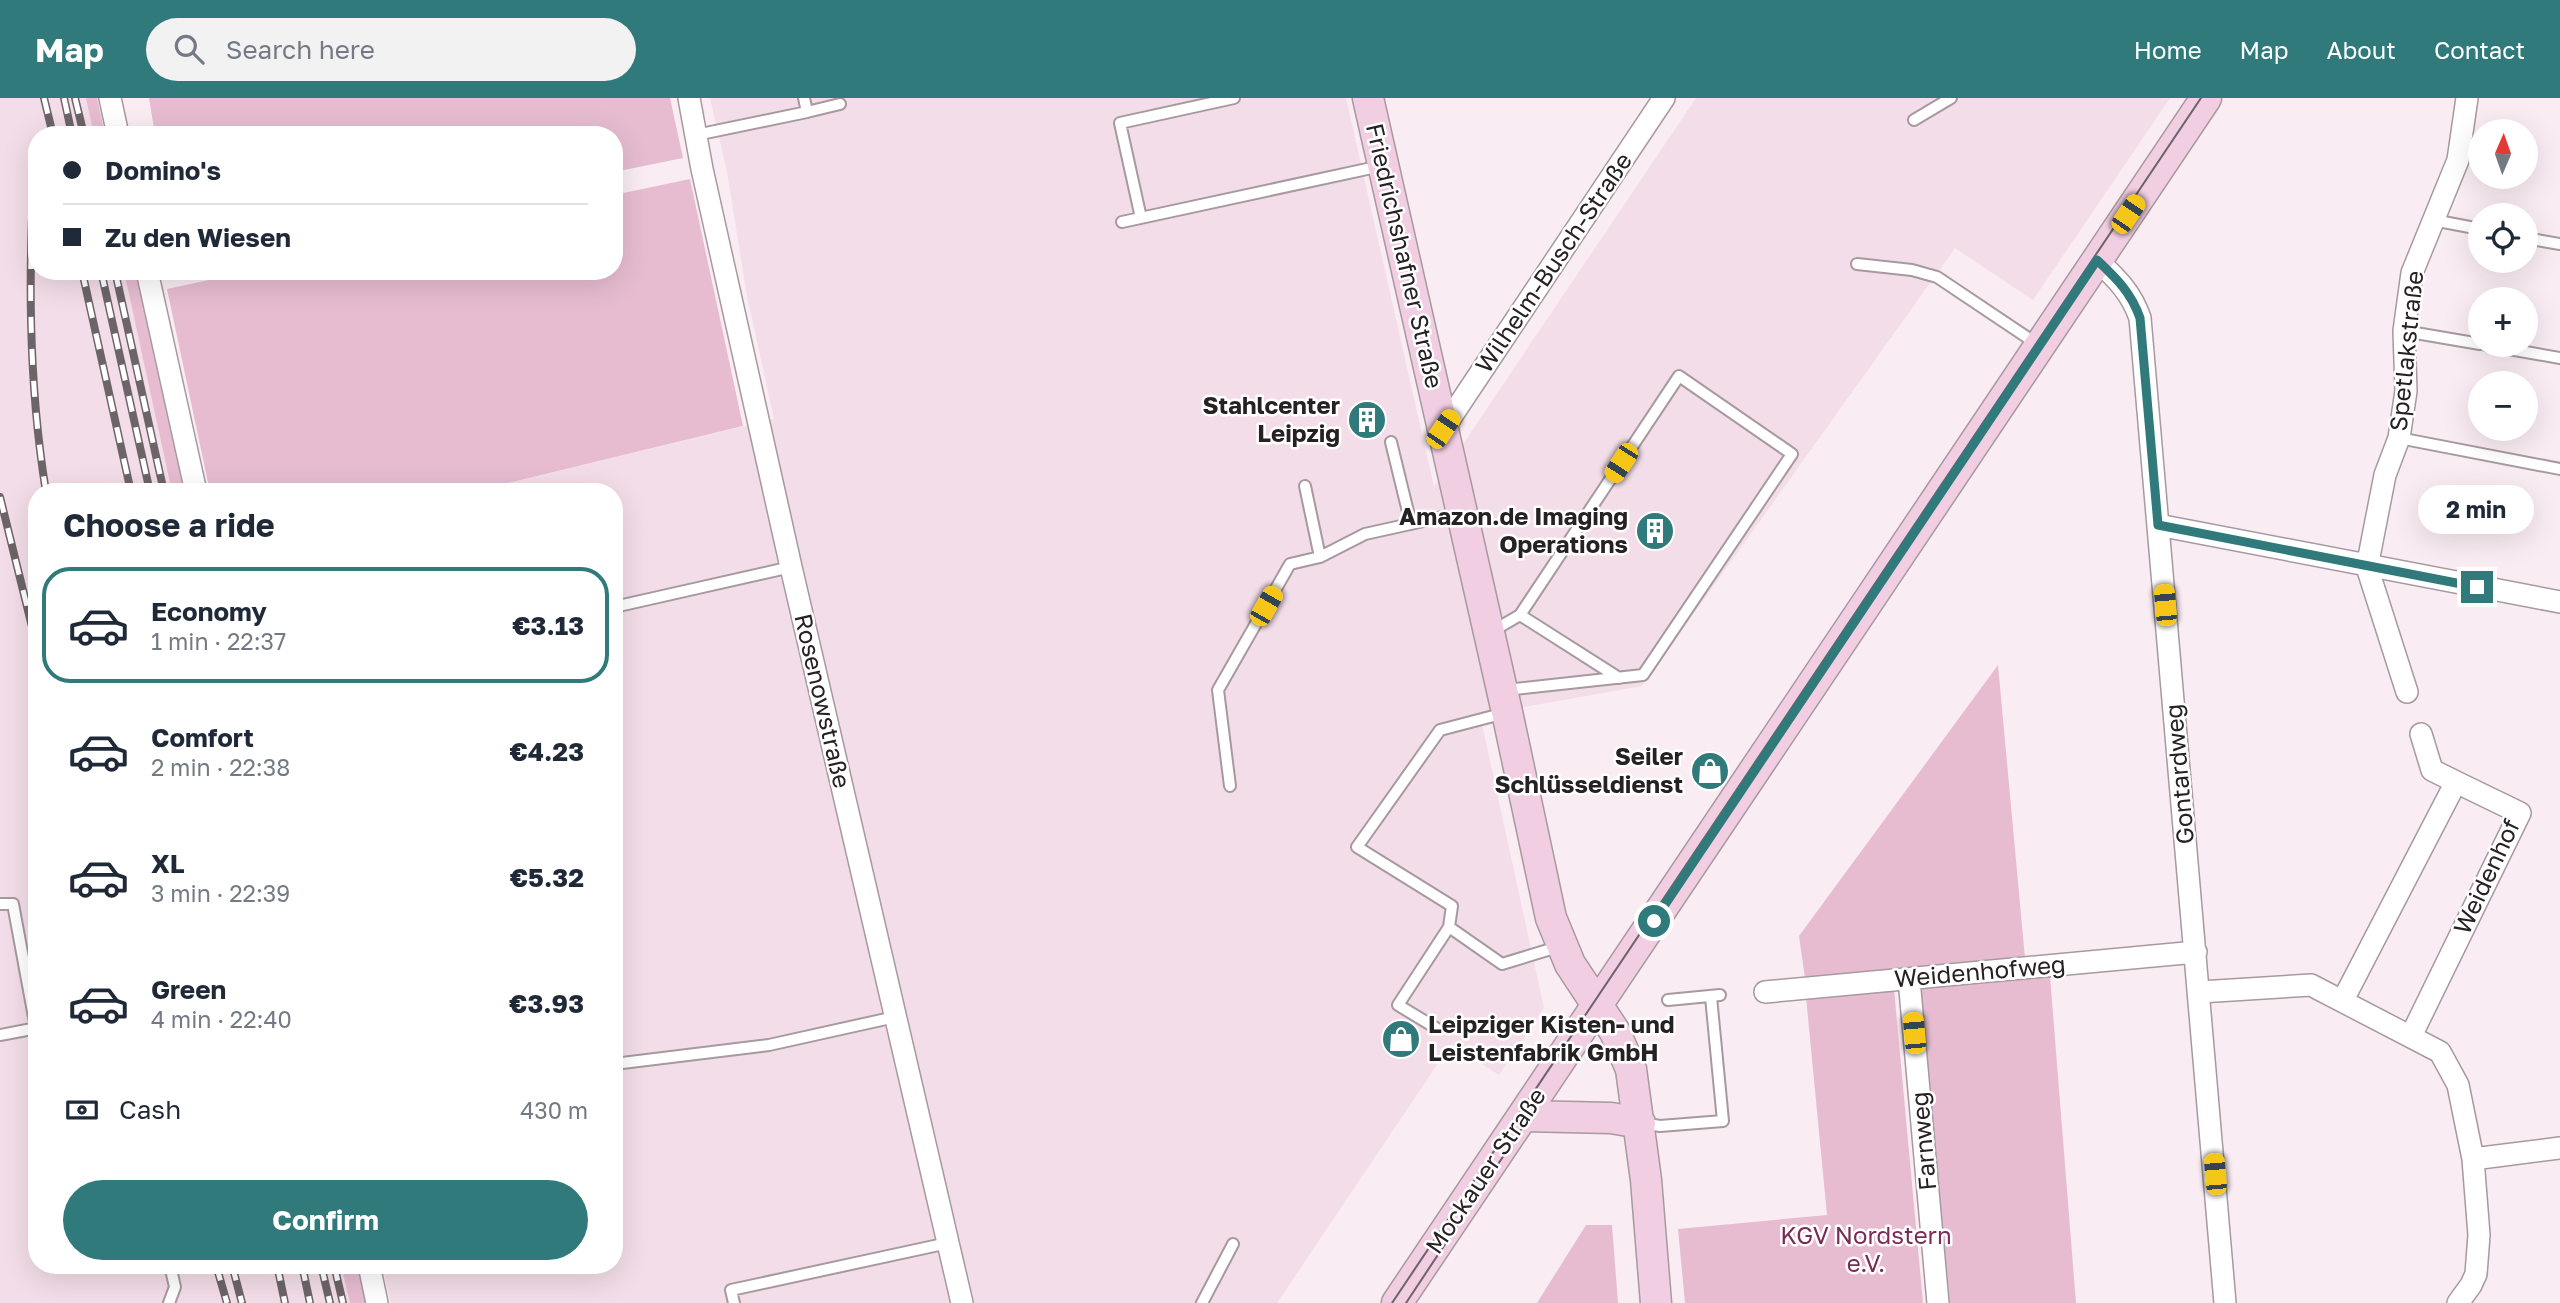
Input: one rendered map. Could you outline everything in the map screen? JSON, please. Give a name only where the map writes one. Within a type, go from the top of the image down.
[{"type":"main road","name":"Friedrichshafner Straße","points":[[1368,98],[1552,918],[1570,964],[1598,1004],[1620,1042],[1631,1069],[1640,1123],[1656,1303]]},
{"type":"main road","name":"Mockauer Straße","points":[[1397,1303],[2206,98]]},
{"type":"main road","points":[[1523,1116],[1611,1118],[1640,1123]]},
{"type":"street","points":[[110,98],[116,126]]},
{"type":"street","name":"Rosenowstraße","points":[[689,98],[791,567],[961,1303]]},
{"type":"street","name":"Wilhelm-Busch-Straße","points":[[1443,429],[1664,98]]},
{"type":"street","name":"Spetlakstraße","points":[[2367,567],[2385,475],[2399,438],[2406,391],[2404,331],[2412,273],[2458,160],[2467,98]]},
{"type":"street","name":"Gontardweg","points":[[2097,260],[2120,281],[2133,299],[2140,318],[2225,1303]]},
{"type":"street","points":[[149,280],[194,483]]},
{"type":"street","points":[[2158,525],[2560,602]]},
{"type":"street","points":[[2367,567],[2407,692]]},
{"type":"street","points":[[2343,1000],[2456,782],[2432,770],[2421,734]]},
{"type":"street","name":"Weidenhof","points":[[2411,1035],[2520,813],[2456,782]]},
{"type":"street","name":"Weidenhofweg","points":[[1765,992],[2196,952]]},
{"type":"street","name":"Farnweg","points":[[1909,979],[1938,1303]]},
{"type":"street","points":[[2200,992],[2311,985],[2440,1052],[2458,1085],[2473,1159],[2479,1235],[2476,1274],[2458,1303]]},
{"type":"street","points":[[2473,1159],[2560,1148]]},
{"type":"street","points":[[371,1274],[377,1303]]},
{"type":"lane","points":[[804,98],[807,111]]},
{"type":"lane","points":[[1141,218],[1120,123],[1234,98]]},
{"type":"lane","points":[[1914,120],[1951,98]]},
{"type":"lane","points":[[696,135],[840,104]]},
{"type":"lane","points":[[1122,222],[1384,166]]},
{"type":"lane","points":[[2433,220],[2468,227]]},
{"type":"lane","points":[[2538,240],[2560,244]]},
{"type":"lane","points":[[1857,264],[1912,270],[1937,278],[2040,345]]},
{"type":"lane","points":[[2404,331],[2468,342]]},
{"type":"lane","points":[[2538,354],[2560,358]]},
{"type":"lane","points":[[1436,1028],[1398,1004],[1449,927],[1452,906],[1357,847],[1440,730],[1505,701],[1643,675],[1792,454],[1679,376],[1520,615],[1489,634]]},
{"type":"lane","points":[[2399,438],[2560,469]]},
{"type":"lane","points":[[1391,442],[1411,524]]},
{"type":"lane","points":[[1305,486],[1320,557]]},
{"type":"lane","points":[[1230,786],[1219,690],[1290,564],[1320,557],[1365,534],[1462,512]]},
{"type":"lane","points":[[623,605],[791,567]]},
{"type":"lane","points":[[1520,615],[1619,678]]},
{"type":"lane","points":[[0,904],[13,904],[28,985]]},
{"type":"lane","points":[[1449,927],[1502,964],[1562,946]]},
{"type":"lane","points":[[1640,1123],[1660,1126],[1723,1121],[1715,996],[1668,1000]]},
{"type":"lane","points":[[623,1063],[769,1045],[895,1017]]},
{"type":"lane","points":[[0,1035],[28,1030]]},
{"type":"lane","points":[[734,1303],[731,1290],[948,1243]]},
{"type":"lane","points":[[1202,1303],[1233,1244]]},
{"type":"lane","points":[[169,1303],[175,1287],[172,1274]]},
{"type":"shaded area","points":[[0,98],[97,98],[103,126],[28,126],[28,280],[137,280],[182,483],[28,483],[28,1274],[359,1274],[366,1303],[0,1303]]},
{"type":"shaded area","points":[[710,98],[1346,98],[1434,487],[1696,98],[2170,98],[2033,300],[1955,248],[1642,686],[1480,715],[1544,1008],[1499,1075],[1451,1044],[1277,1303],[391,1303],[384,1274],[623,1274],[623,483],[507,483],[774,419],[747,296],[727,172]]},
{"type":"green space","points":[[86,98],[97,98],[103,126],[92,126]]},
{"type":"green space","points":[[149,98],[670,98],[683,158],[623,170],[623,126],[154,126]]},
{"type":"green space","points":[[690,179],[743,426],[508,483],[208,483],[167,289],[209,280],[623,280],[623,193]]},
{"type":"green space","points":[[126,280],[137,280],[182,483],[170,483]]},
{"type":"green space","points":[[1998,665],[2025,958],[1805,978],[1799,936]]},
{"type":"green space","name":"KGV Nordstern e.V.","points":[[2050,976],[2076,1303],[1950,1303],[1920,986]]},
{"type":"green space","name":"KGV Nordstern e.V.","points":[[1894,989],[1923,1303],[1685,1303],[1678,1229],[1827,1215],[1806,997]]},
{"type":"green space","points":[[1586,1225],[1612,1225],[1618,1303],[1537,1303]]},
{"type":"green space","points":[[343,1274],[359,1274],[366,1303],[350,1303]]},
{"type":"tram line","points":[[1392,1303],[2201,98]]},
{"type":"tram line","points":[[1406,1303],[1528,1119]]},
{"type":"railway","points":[[44,98],[51,126]]},
{"type":"railway","points":[[64,98],[70,126]]},
{"type":"railway","points":[[75,98],[82,126]]},
{"type":"railway","points":[[31,280],[33,367],[45,483]]},
{"type":"railway","points":[[84,280],[129,483]]},
{"type":"railway","points":[[103,280],[148,483]]},
{"type":"railway","points":[[117,280],[162,483]]},
{"type":"railway","points":[[0,497],[28,611]]},
{"type":"railway","points":[[219,1274],[227,1303]]},
{"type":"railway","points":[[234,1274],[242,1303]]},
{"type":"railway","points":[[279,1274],[285,1303]]},
{"type":"railway","points":[[304,1274],[310,1303]]},
{"type":"railway","points":[[323,1274],[330,1303]]},
{"type":"railway","points":[[336,1274],[343,1303]]},
{"type":"place","name":"Stahlcenter Leipzig","points":[[1367,420]]},
{"type":"place","name":"Amazon.de Imaging Operations","points":[[1655,531]]},
{"type":"place","name":"Seiler Schlüsseldienst","points":[[1710,771]]},
{"type":"place","name":"Leipziger Kisten- und Leistenfabrik GmbH","points":[[1401,1039]]},
{"type":"route","points":[[1654,921],[2097,260],[2120,281],[2133,299],[2140,318],[2158,525],[2477,587]]}]
